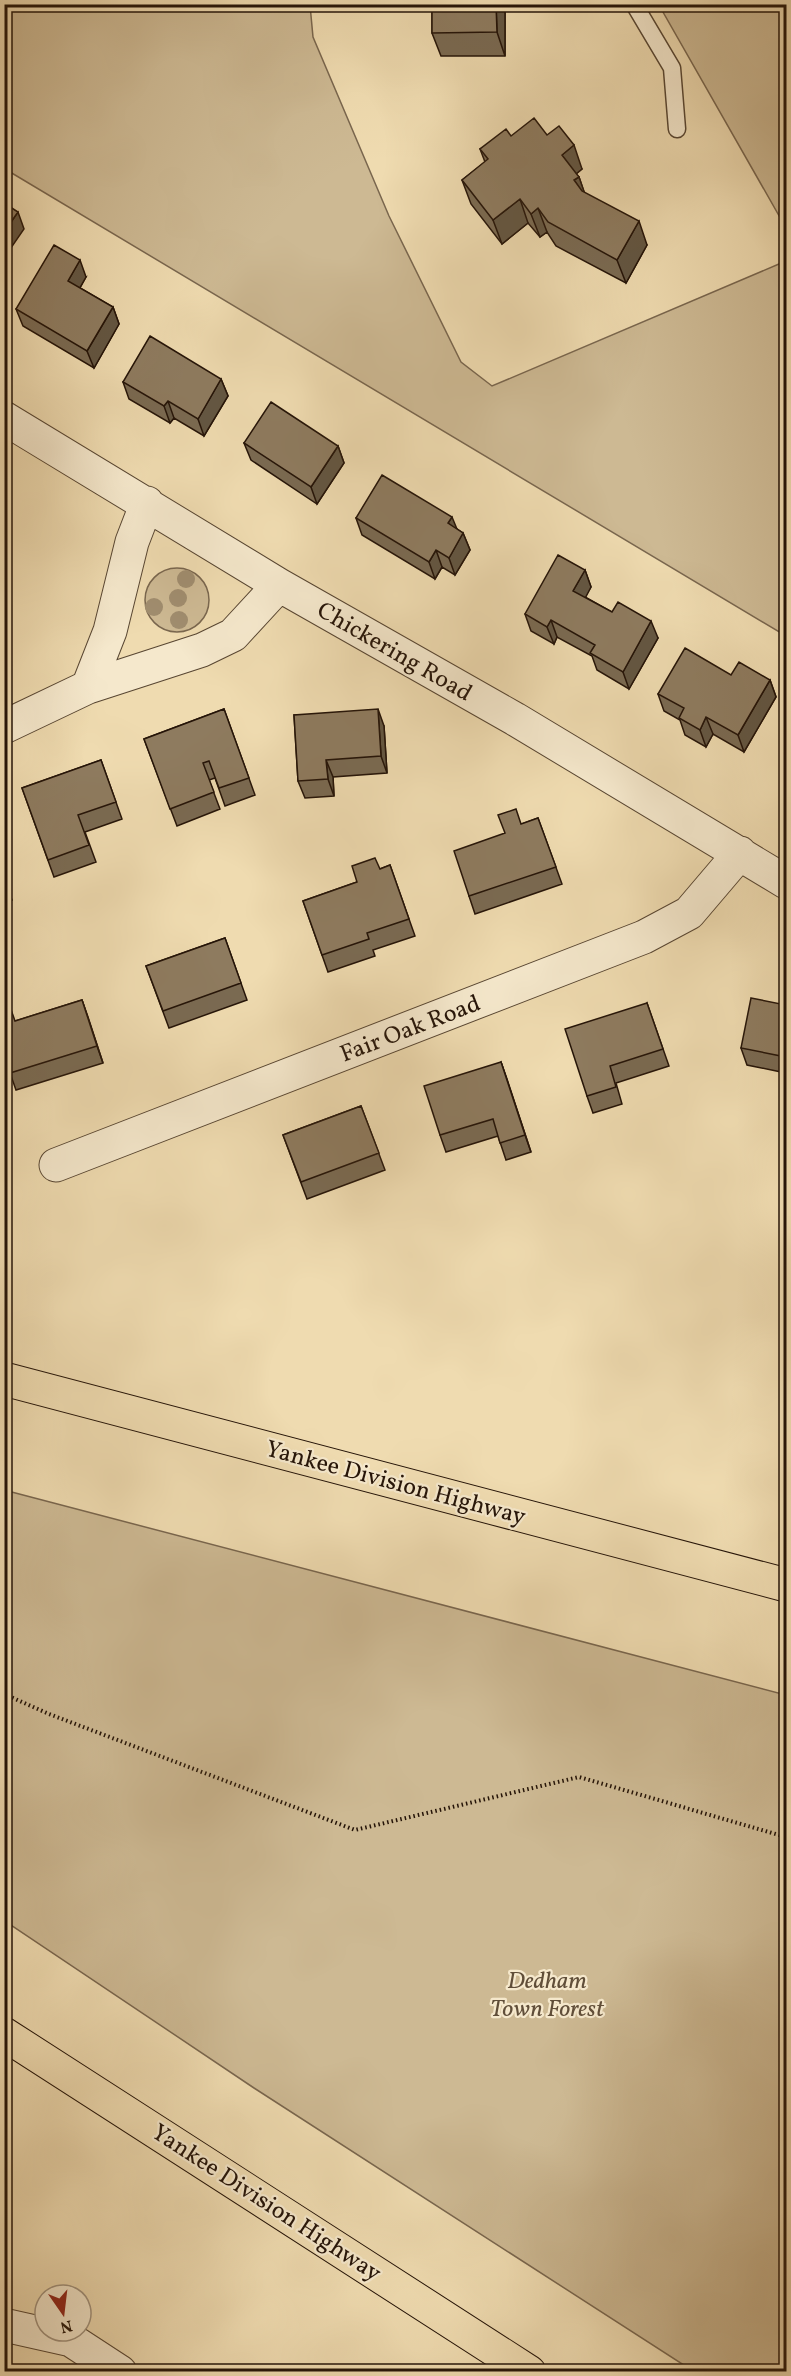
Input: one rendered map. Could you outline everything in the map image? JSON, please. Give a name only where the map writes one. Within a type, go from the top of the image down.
[{"type":"highway","name":"Yankee Division Highway","points":[[4,1379],[786,1585]]},
{"type":"highway","name":"Yankee Division Highway","points":[[4,2034],[529,2372]]},
{"type":"street","name":"Chickering Road","points":[[4,418],[279,585],[515,719],[786,882]]},
{"type":"street","points":[[88,687],[110,631],[132,542],[147,503]]},
{"type":"street","points":[[4,727],[88,687],[202,650],[233,635],[279,585]]},
{"type":"street","name":"Fair Oak Road","points":[[56,1165],[644,937],[689,913],[740,854]]},
{"type":"street","points":[[4,2325],[71,2340],[120,2372]]},
{"type":"lane","points":[[634,4],[672,68],[677,129]]},
{"type":"path","points":[[4,1694],[49,1714],[355,1830],[579,1778],[786,1837]]},
{"type":"green space","points":[[5,4],[310,5],[313,37],[389,216],[461,362],[492,386],[786,261],[786,636],[5,169]]},
{"type":"green space","points":[[659,5],[786,5],[786,228]]},
{"type":"green space","points":[[171,568],[183,568],[200,577],[207,588],[209,600],[207,612],[200,623],[183,632],[171,632],[159,627],[150,618],[145,606],[145,594],[150,582],[159,573]]},
{"type":"green space","name":"Dedham Town Forest","points":[[4,1490],[786,1695],[786,2371],[693,2371],[254,2088],[5,1921]]},
{"type":"building","points":[[432,4],[496,4],[497,32],[432,33]]},
{"type":"building","points":[[534,118],[547,135],[559,126],[574,145],[562,155],[579,177],[574,180],[582,191],[639,221],[617,260],[548,222],[538,208],[531,214],[520,199],[493,220],[462,180],[488,159],[480,149],[506,129],[511,136]]},
{"type":"building","points":[[4,203],[18,212],[4,232]]},
{"type":"building","points":[[54,245],[80,260],[68,281],[113,307],[87,351],[16,309]]},
{"type":"building","points":[[150,336],[221,379],[198,419],[168,401],[164,406],[123,382]]},
{"type":"building","points":[[271,402],[338,446],[311,487],[244,443]]},
{"type":"building","points":[[382,475],[452,517],[448,523],[463,533],[449,558],[436,550],[429,562],[356,518]]},
{"type":"building","points":[[558,555],[585,570],[573,591],[612,612],[618,602],[651,621],[623,672],[590,653],[595,645],[551,620],[547,627],[525,614]]},
{"type":"building","points":[[685,648],[731,675],[739,662],[770,680],[738,735],[706,717],[700,730],[679,718],[684,708],[658,694]]},
{"type":"building","points":[[224,709],[249,778],[219,788],[209,761],[203,763],[214,792],[170,809],[144,739]]},
{"type":"building","points":[[378,709],[381,756],[326,760],[328,779],[298,781],[294,715]]},
{"type":"building","points":[[101,760],[116,802],[78,815],[89,845],[48,860],[22,788]]},
{"type":"building","points":[[516,809],[521,824],[538,818],[556,867],[469,896],[454,851],[505,833],[498,815]]},
{"type":"building","points":[[375,858],[380,869],[390,865],[409,919],[367,933],[369,939],[322,955],[303,901],[357,882],[352,866]]},
{"type":"building","points":[[225,938],[241,983],[163,1011],[146,966]]},
{"type":"building","points":[[751,998],[786,1005],[786,1057],[741,1048]]},
{"type":"building","points":[[82,1000],[97,1046],[10,1073],[4,1054],[4,1003],[8,1001],[15,1021]]},
{"type":"building","points":[[647,1003],[663,1049],[610,1066],[616,1087],[587,1096],[565,1029]]},
{"type":"building","points":[[501,1062],[525,1135],[500,1143],[493,1119],[440,1135],[424,1086]]},
{"type":"building","points":[[361,1106],[379,1153],[301,1182],[283,1135]]}]
